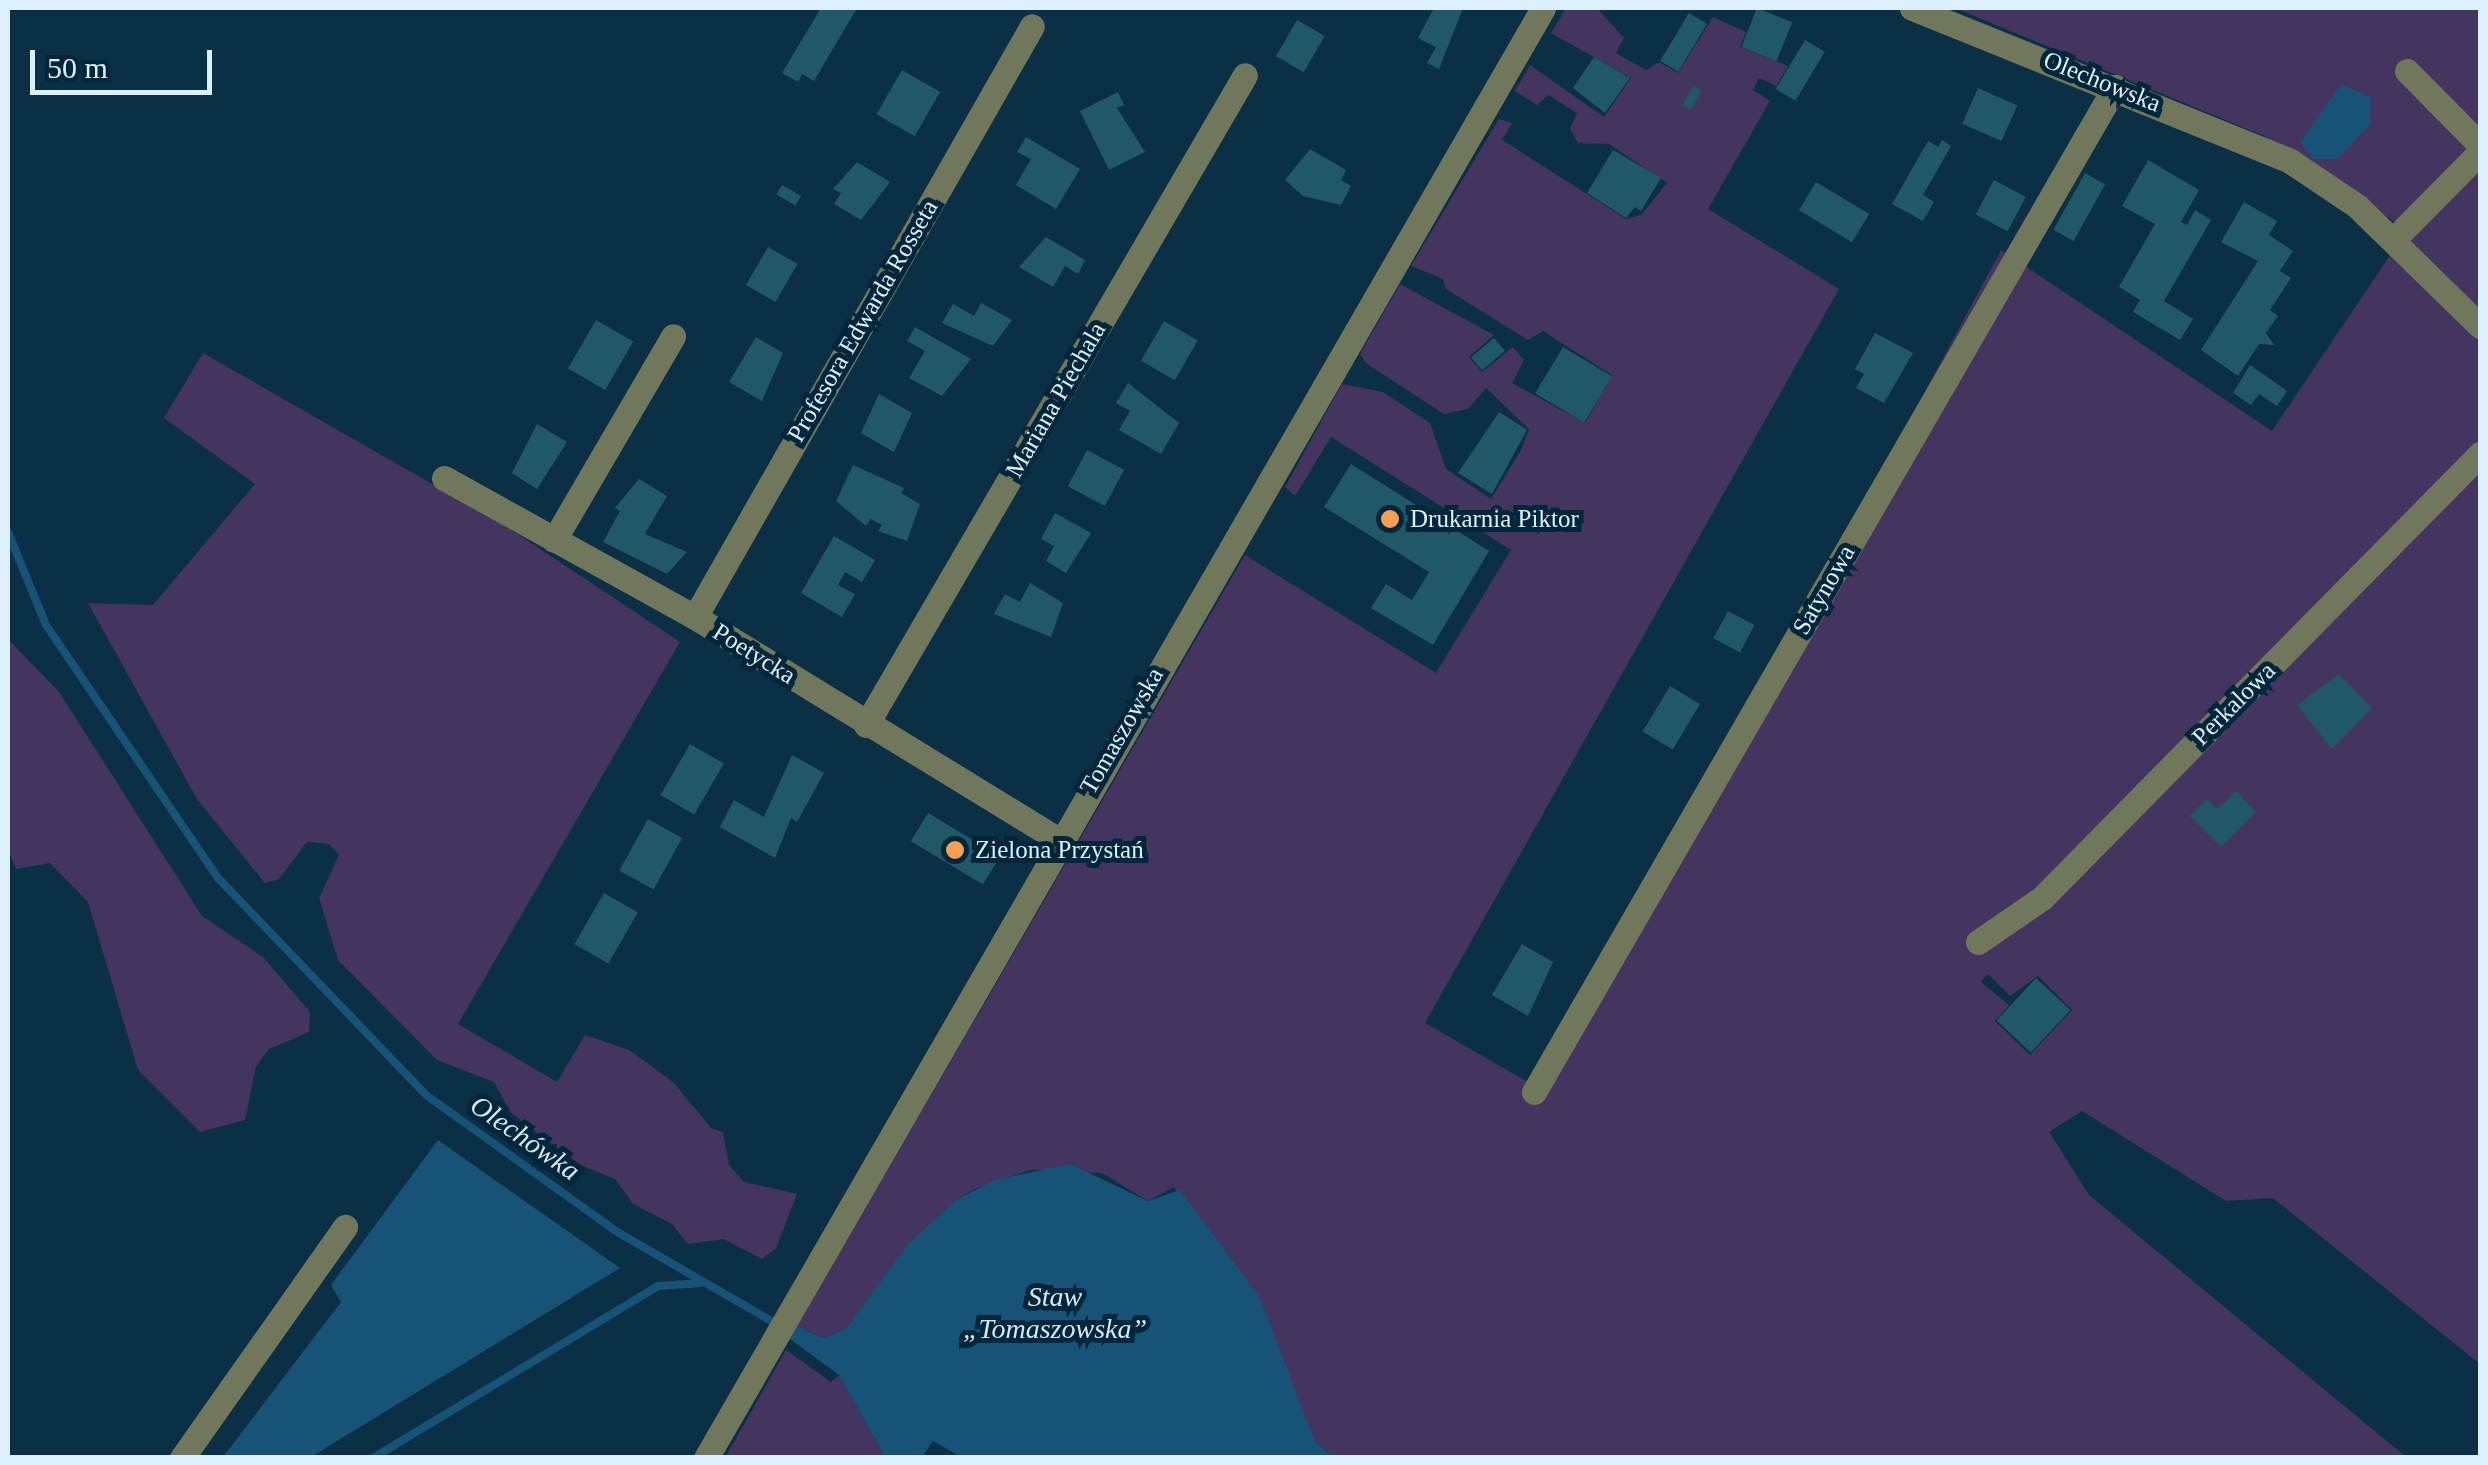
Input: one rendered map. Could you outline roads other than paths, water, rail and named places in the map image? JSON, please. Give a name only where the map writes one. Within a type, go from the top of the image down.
[{"type":"street","name":"Tomaszowska","points":[[706,1458],[1059,840],[1544,8]]},
{"type":"street","name":"Olechowska","points":[[1912,8],[2114,87],[2290,162],[2394,240]]},
{"type":"street","name":"Profesora Edwarda Rosseta","points":[[695,617],[1032,26]]},
{"type":"street","points":[[2407,71],[2480,149],[2394,240],[2480,326]]},
{"type":"street","name":"Mariana Piechala","points":[[866,726],[1246,75]]},
{"type":"street","name":"Satynowa","points":[[1534,1092],[2114,87]]},
{"type":"street","points":[[554,540],[673,336]]},
{"type":"street","name":"Perkalowa","points":[[1978,942],[2042,898],[2480,454]]},
{"type":"street","name":"Poetycka","points":[[444,478],[695,617],[866,726],[1059,840]]},
{"type":"street","points":[[182,1458],[345,1227]]},
{"type":"water","points":[[2341,84],[2371,97],[2370,125],[2337,159],[2313,159],[2301,142]]},
{"type":"water","points":[[438,1140],[620,1268],[311,1457],[223,1457],[341,1302],[331,1285]]},
{"type":"water","name":"Staw „Tomaszowska”","points":[[1070,1164],[1148,1201],[1180,1190],[1260,1298],[1315,1441],[1333,1457],[963,1458],[933,1441],[922,1457],[885,1457],[839,1375],[790,1339],[797,1326],[823,1338],[846,1329],[909,1243],[956,1200],[995,1180]]},
{"type":"waterway","name":"Olechówka","points":[[8,532],[46,625],[218,878],[426,1095],[619,1233],[780,1326]]},
{"type":"waterway","points":[[373,1458],[658,1286],[701,1283]]},
{"type":"place","name":"Drukarnia Piktor","points":[[1390,519]]},
{"type":"place","name":"Zielona Przystań","points":[[955,850]]}]
